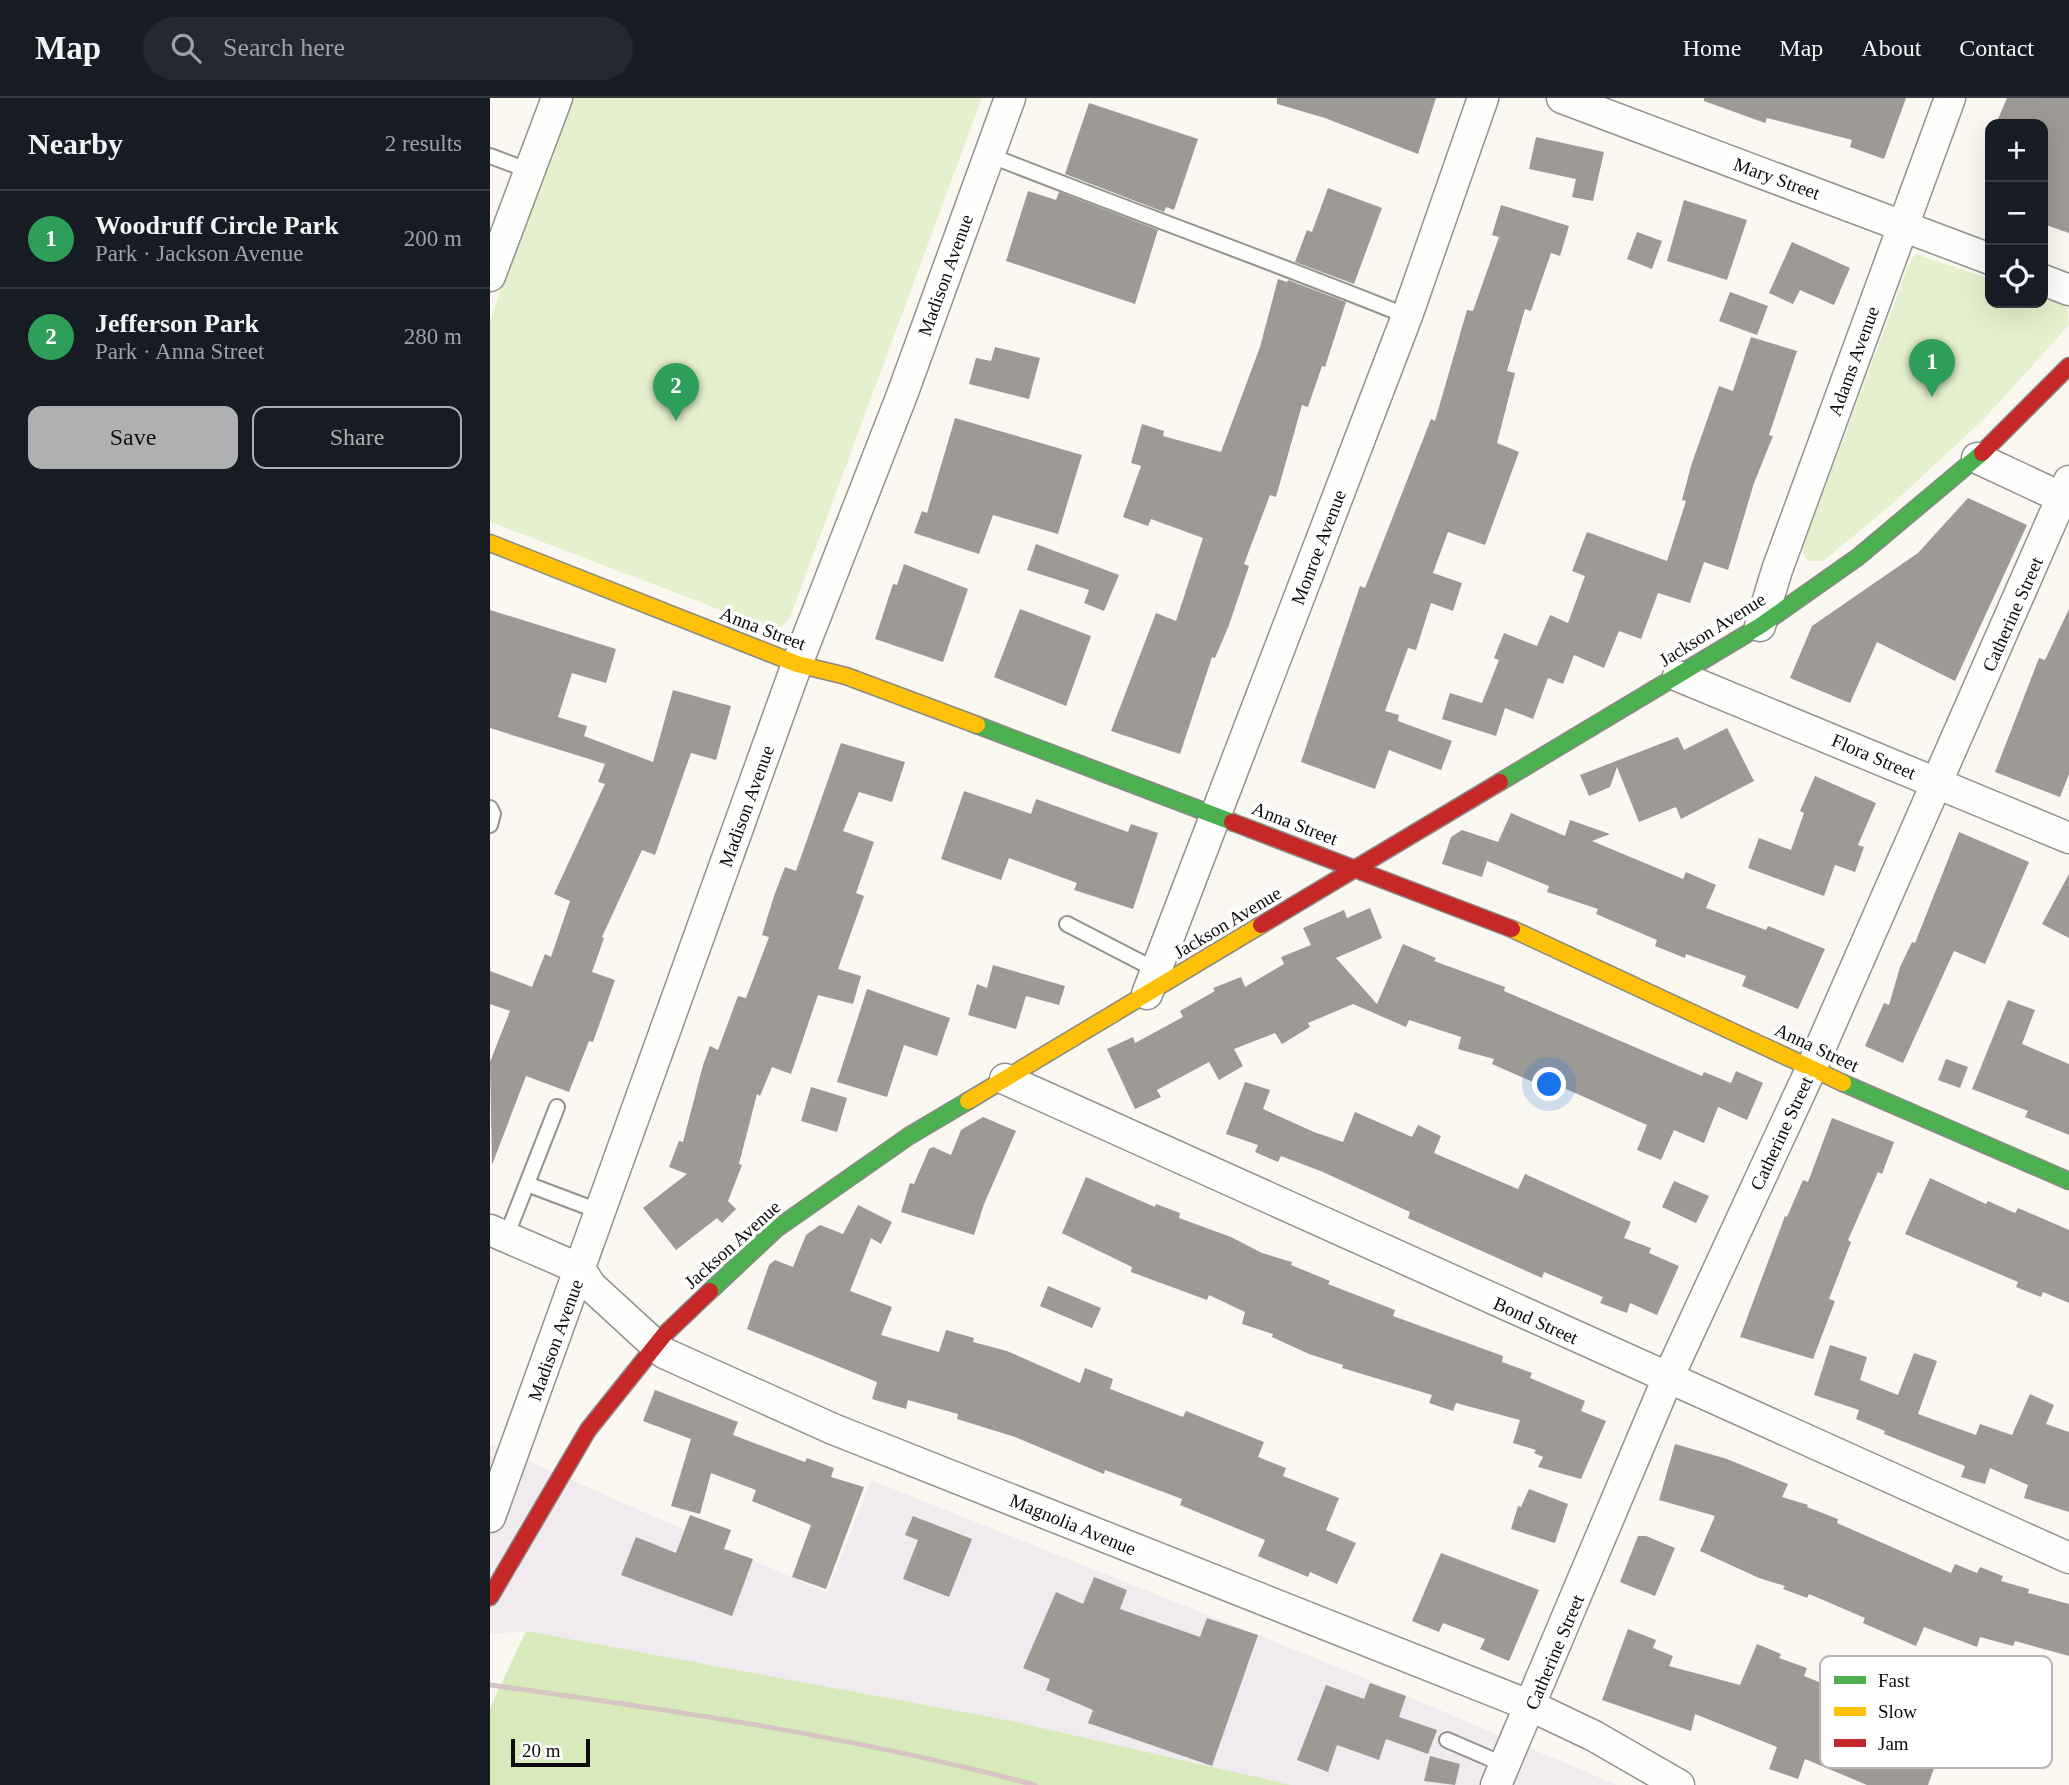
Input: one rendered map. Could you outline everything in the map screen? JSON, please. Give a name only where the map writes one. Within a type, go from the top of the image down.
[{"type":"street","points":[[490,276],[557,98]]},
{"type":"street","name":"Madison Avenue","points":[[490,1517],[797,664],[902,395],[1010,98]]},
{"type":"street","name":"Monroe Avenue","points":[[1152,982],[1407,316],[1483,98]]},
{"type":"street","name":"Mary Street","points":[[1562,98],[1985,258]]},
{"type":"street","name":"Adams Avenue","points":[[1760,626],[1777,570],[1950,98]]},
{"type":"street","points":[[2048,282],[2069,290]]},
{"type":"street","name":"Jackson Avenue","points":[[490,1597],[588,1430],[656,1347],[776,1229],[909,1136],[1005,1079],[1152,982],[1355,869],[1760,626],[1858,557],[1977,458],[2069,366]]},
{"type":"street","points":[[1977,458],[2067,493]]},
{"type":"street","name":"Catherine Street","points":[[1500,1775],[1667,1380],[1811,1069],[2067,493]]},
{"type":"street","name":"Anna Street","points":[[490,543],[797,664],[846,676],[1492,920],[1811,1069],[2069,1181]]},
{"type":"street","name":"Flora Street","points":[[1678,676],[2069,838]]},
{"type":"street","name":"Bond Street","points":[[1005,1079],[1667,1380],[2069,1558]]},
{"type":"street","name":"Magnolia Avenue","points":[[498,1233],[580,1269],[591,1286],[656,1347],[833,1429],[1531,1706],[1660,1780]]},
{"type":"lane","points":[[989,155],[1158,222],[1225,243],[1407,316]]},
{"type":"lane","points":[[490,156],[530,171]]},
{"type":"lane","points":[[490,808],[493,814],[490,825]]},
{"type":"lane","points":[[1067,924],[1152,982]]},
{"type":"lane","points":[[498,1233],[527,1184],[558,1108]]},
{"type":"lane","points":[[527,1184],[601,1212]]},
{"type":"lane","points":[[1447,1740],[1500,1775]]},
{"type":"shaded area","points":[[490,1444],[827,1593],[871,1480],[1335,1666],[1617,1785],[1291,1785],[1012,1721],[526,1631],[490,1634]]},
{"type":"green space","points":[[569,98],[982,98],[789,620],[776,631],[490,522],[490,320]]},
{"type":"green space","points":[[1916,254],[1985,277],[1985,308],[2048,308],[2048,300],[2067,307],[2069,325],[1984,419],[1890,506],[1823,561],[1807,561],[1802,549],[1910,261]]},
{"type":"green space","points":[[526,1631],[1012,1721],[1291,1785],[490,1785],[490,1708]]},
{"type":"building","points":[[1277,98],[1436,98],[1418,154],[1325,118],[1277,104]]},
{"type":"building","points":[[1704,98],[1906,98],[1884,159],[1850,147],[1852,140],[1767,118],[1765,123],[1704,101]]},
{"type":"building","points":[[2007,98],[2069,98],[2069,233],[2048,226],[2048,119],[1998,119]]},
{"type":"building","points":[[1089,103],[1198,139],[1174,210],[1166,207],[1164,212],[1065,174]]},
{"type":"building","points":[[1536,137],[1604,152],[1593,201],[1572,197],[1576,179],[1529,169]]},
{"type":"building","points":[[1328,188],[1382,208],[1354,284],[1295,262],[1307,230],[1312,232]]},
{"type":"building","points":[[1028,191],[1056,200],[1059,192],[1158,230],[1135,304],[1006,261]]},
{"type":"building","points":[[1684,200],[1747,220],[1727,280],[1667,261]]},
{"type":"building","points":[[1501,205],[1569,226],[1560,256],[1551,253],[1531,311],[1525,309],[1507,371],[1515,373],[1497,443],[1519,452],[1485,545],[1448,532],[1433,573],[1462,583],[1453,611],[1431,603],[1416,650],[1408,648],[1385,711],[1399,715],[1398,721],[1452,741],[1441,770],[1389,750],[1375,789],[1301,762],[1360,586],[1365,588],[1431,419],[1435,421],[1467,310],[1473,311],[1499,237],[1492,235]]},
{"type":"building","points":[[1637,232],[1662,241],[1652,269],[1627,259]]},
{"type":"building","points":[[1792,242],[1850,268],[1834,305],[1800,290],[1793,304],[1769,293]]},
{"type":"building","points":[[1278,279],[1288,280],[1346,302],[1325,367],[1322,366],[1308,407],[1302,405],[1276,497],[1270,495],[1244,564],[1249,566],[1229,625],[1215,658],[1212,657],[1180,754],[1111,731],[1156,613],[1176,621],[1203,538],[1151,519],[1148,526],[1123,517],[1141,466],[1131,463],[1142,424],[1164,431],[1163,436],[1221,452],[1260,347]]},
{"type":"building","points":[[1730,292],[1768,306],[1757,335],[1719,321]]},
{"type":"building","points":[[1751,337],[1797,351],[1769,435],[1773,436],[1754,483],[1728,570],[1704,562],[1690,603],[1658,593],[1641,639],[1619,631],[1604,668],[1574,655],[1563,684],[1548,678],[1533,719],[1505,708],[1496,736],[1442,719],[1450,693],[1482,703],[1499,660],[1494,658],[1504,633],[1537,646],[1550,615],[1568,623],[1585,576],[1572,571],[1587,532],[1667,561],[1686,501],[1682,500],[1691,466],[1719,386],[1733,391]]},
{"type":"building","points":[[995,347],[1040,358],[1029,399],[969,384],[976,358],[991,361]]},
{"type":"building","points":[[955,418],[1082,455],[1058,534],[993,515],[979,554],[914,533],[922,511],[927,513]]},
{"type":"building","points":[[1968,498],[2027,525],[1955,681],[1877,642],[1850,703],[1790,678],[1812,626],[1918,553]]},
{"type":"building","points":[[1036,544],[1119,575],[1104,611],[1084,603],[1089,590],[1027,570]]},
{"type":"building","points":[[904,564],[968,589],[943,662],[875,639],[893,584],[897,585]]},
{"type":"building","points":[[1020,609],[1091,636],[1066,706],[994,677]]},
{"type":"building","points":[[2069,609],[2069,774],[2060,797],[1995,772],[2039,658],[2045,660]]},
{"type":"building","points":[[490,610],[616,649],[606,683],[572,673],[558,717],[587,726],[584,736],[653,762],[673,690],[731,706],[716,760],[691,753],[655,855],[642,850],[602,937],[604,938],[592,972],[615,980],[593,1042],[589,1041],[569,1092],[526,1076],[492,1165],[490,1062],[510,1011],[490,1004],[490,971],[532,987],[545,954],[551,957],[570,901],[554,894],[605,784],[598,782],[605,764],[490,728]]},
{"type":"building","points":[[1727,728],[1754,781],[1681,819],[1676,807],[1639,822],[1617,767],[1610,787],[1589,796],[1580,775],[1678,737],[1684,750]]},
{"type":"building","points":[[841,743],[905,762],[892,802],[859,792],[843,831],[874,842],[856,893],[864,896],[838,969],[861,976],[853,1004],[818,995],[791,1074],[772,1067],[760,1096],[757,1094],[739,1164],[742,1165],[728,1201],[736,1209],[722,1223],[717,1218],[676,1250],[643,1208],[687,1174],[669,1167],[679,1141],[683,1142],[703,1065],[710,1046],[718,1050],[738,996],[746,998],[769,937],[762,935],[774,896],[785,867],[796,871]]},
{"type":"building","points":[[1815,776],[1876,803],[1858,845],[1864,847],[1855,872],[1835,865],[1824,896],[1748,868],[1759,838],[1791,850],[1804,813],[1800,811]]},
{"type":"building","points":[[964,791],[1031,814],[1036,799],[1128,832],[1131,824],[1158,833],[1133,909],[1074,890],[1077,883],[1009,858],[1001,880],[941,859]]},
{"type":"building","points":[[1511,813],[1565,836],[1570,820],[1610,834],[1592,841],[1683,879],[1686,872],[1716,885],[1706,908],[1766,930],[1768,926],[1825,949],[1798,1009],[1742,986],[1746,976],[1686,954],[1685,958],[1655,946],[1657,940],[1596,914],[1598,909],[1547,892],[1549,886],[1487,861],[1482,877],[1442,864],[1451,837],[1462,830],[1498,842]]},
{"type":"building","points":[[1959,832],[2029,862],[1985,964],[1954,951],[1903,1063],[1865,1046],[1884,1003],[1889,1005],[1900,967],[1912,942],[1915,943]]},
{"type":"building","points":[[2069,874],[2069,938],[2042,924]]},
{"type":"building","points":[[1370,908],[1382,938],[1336,958],[1377,1004],[1403,944],[1436,958],[1434,961],[1505,987],[1504,991],[1702,1076],[1704,1072],[1731,1083],[1736,1071],[1763,1083],[1747,1120],[1718,1107],[1704,1143],[1674,1130],[1661,1160],[1637,1150],[1647,1125],[1555,1084],[1552,1090],[1526,1079],[1492,1064],[1494,1059],[1458,1049],[1461,1037],[1409,1020],[1406,1027],[1353,1004],[1308,1023],[1310,1027],[1282,1044],[1275,1033],[1234,1049],[1243,1066],[1219,1080],[1209,1062],[1157,1090],[1161,1097],[1135,1109],[1107,1049],[1133,1037],[1135,1043],[1183,1017],[1180,1011],[1215,991],[1213,988],[1241,977],[1245,987],[1284,964],[1281,957],[1311,945],[1303,928],[1344,910],[1347,918]]},
{"type":"building","points":[[993,965],[1065,986],[1059,1005],[1026,996],[1016,1029],[968,1015],[977,984],[987,988]]},
{"type":"building","points":[[867,989],[950,1018],[937,1056],[904,1045],[887,1097],[837,1082]]},
{"type":"building","points":[[2008,1000],[2035,1010],[2022,1044],[2069,1064],[2069,1135],[2025,1117],[2028,1111],[1972,1089]]},
{"type":"building","points":[[1946,1059],[1968,1067],[1960,1088],[1938,1080]]},
{"type":"building","points":[[1245,1082],[1270,1090],[1263,1109],[1314,1132],[1343,1142],[1355,1112],[1412,1137],[1418,1125],[1441,1136],[1434,1153],[1518,1189],[1525,1174],[1631,1222],[1624,1238],[1651,1248],[1649,1253],[1679,1266],[1657,1315],[1630,1303],[1627,1313],[1600,1303],[1603,1297],[1544,1272],[1542,1278],[1408,1218],[1410,1212],[1323,1172],[1281,1156],[1278,1162],[1255,1152],[1258,1145],[1226,1134]]},
{"type":"building","points":[[811,1087],[847,1098],[837,1132],[801,1121]]},
{"type":"building","points":[[983,1117],[1016,1131],[984,1204],[974,1235],[901,1212],[910,1183],[914,1184],[929,1149],[933,1147],[951,1155],[961,1130]]},
{"type":"building","points":[[1832,1118],[1894,1142],[1882,1174],[1878,1172],[1848,1240],[1851,1242],[1829,1299],[1835,1301],[1813,1359],[1740,1337],[1785,1216],[1787,1217],[1803,1180],[1808,1182]]},
{"type":"building","points":[[1086,1177],[1155,1207],[1156,1204],[1180,1213],[1179,1218],[1231,1237],[1262,1253],[1292,1262],[1291,1265],[1330,1281],[1328,1284],[1395,1310],[1393,1316],[1503,1356],[1502,1362],[1532,1373],[1530,1378],[1585,1401],[1581,1411],[1606,1421],[1581,1479],[1538,1467],[1543,1457],[1534,1453],[1536,1450],[1513,1443],[1520,1420],[1456,1403],[1453,1411],[1429,1403],[1432,1395],[1342,1368],[1343,1365],[1309,1354],[1272,1337],[1273,1334],[1242,1324],[1245,1312],[1209,1295],[1207,1300],[1131,1272],[1132,1267],[1062,1233]]},
{"type":"building","points":[[1930,1178],[1986,1204],[1988,1201],[2015,1213],[2018,1208],[2069,1230],[2069,1303],[2043,1292],[2041,1297],[2016,1287],[2018,1282],[1905,1234]]},
{"type":"building","points":[[1674,1181],[1709,1196],[1696,1223],[1662,1207]]},
{"type":"building","points":[[858,1205],[892,1222],[881,1244],[871,1238],[850,1291],[892,1307],[881,1335],[939,1352],[946,1330],[974,1338],[973,1342],[1007,1351],[1080,1383],[1085,1368],[1113,1379],[1110,1389],[1183,1417],[1186,1411],[1264,1442],[1258,1457],[1286,1468],[1283,1476],[1339,1498],[1326,1530],[1356,1543],[1337,1584],[1310,1572],[1308,1577],[1258,1556],[1265,1540],[1180,1505],[1182,1499],[1105,1470],[1104,1474],[1015,1437],[957,1419],[958,1414],[908,1400],[906,1409],[872,1399],[877,1382],[747,1329],[769,1265],[775,1260],[793,1267],[806,1235],[820,1225],[843,1234]]},
{"type":"building","points":[[1048,1286],[1101,1308],[1092,1328],[1040,1306]]},
{"type":"building","points":[[1830,1345],[1867,1357],[1860,1380],[1898,1395],[1914,1353],[1937,1361],[1918,1414],[1976,1435],[1980,1424],[2012,1435],[2030,1394],[2054,1405],[2046,1424],[2069,1432],[2069,1512],[2024,1498],[2028,1485],[1990,1468],[1985,1484],[1961,1477],[1965,1466],[1884,1434],[1885,1431],[1856,1419],[1859,1410],[1814,1395]]},
{"type":"building","points":[[655,1390],[738,1422],[733,1435],[805,1462],[807,1458],[834,1468],[831,1477],[864,1487],[826,1589],[792,1577],[811,1525],[752,1501],[756,1490],[711,1473],[700,1514],[671,1506],[691,1439],[643,1421]]},
{"type":"building","points":[[1675,1444],[1727,1459],[1788,1484],[1782,1497],[1808,1505],[1807,1507],[1838,1519],[1837,1523],[1951,1573],[1955,1564],[1977,1573],[1980,1567],[2003,1576],[2001,1581],[2029,1589],[2028,1593],[2069,1604],[2069,1656],[2015,1641],[2013,1646],[1980,1637],[1977,1647],[1924,1627],[1916,1646],[1863,1623],[1865,1618],[1809,1594],[1807,1598],[1783,1589],[1785,1586],[1759,1578],[1700,1551],[1715,1516],[1659,1500]]},
{"type":"building","points":[[1529,1489],[1568,1504],[1555,1543],[1511,1529],[1518,1506],[1521,1507]]},
{"type":"building","points":[[690,1515],[731,1530],[724,1549],[753,1559],[732,1616],[621,1575],[636,1537],[676,1553]]},
{"type":"building","points":[[913,1516],[972,1539],[949,1597],[903,1579],[918,1540],[905,1535]]},
{"type":"building","points":[[1638,1536],[1646,1536],[1675,1548],[1655,1596],[1620,1582]]},
{"type":"building","points":[[1441,1553],[1539,1590],[1509,1661],[1480,1649],[1485,1639],[1443,1623],[1439,1632],[1412,1621]]},
{"type":"building","points":[[1094,1577],[1127,1590],[1120,1609],[1200,1637],[1207,1618],[1258,1635],[1212,1766],[1088,1723],[1093,1710],[1046,1690],[1050,1679],[1023,1668],[1056,1592],[1083,1604]]},
{"type":"building","points":[[1628,1629],[1656,1640],[1653,1648],[1673,1656],[1669,1666],[1740,1685],[1757,1644],[1781,1654],[1779,1658],[1807,1668],[1804,1676],[1820,1682],[1820,1765],[1805,1759],[1798,1779],[1769,1769],[1777,1747],[1695,1714],[1691,1731],[1602,1700]]},
{"type":"building","points":[[1370,1683],[1406,1696],[1399,1717],[1437,1730],[1428,1754],[1386,1739],[1379,1760],[1337,1745],[1328,1772],[1297,1760],[1326,1685],[1364,1699]]},
{"type":"building","points":[[1430,1756],[1460,1764],[1455,1785],[1424,1781]]},
{"type":"building","points":[[1826,1768],[1934,1768],[1928,1785],[1867,1785]]},
{"type":"railway","points":[[490,1685],[764,1726],[900,1753],[1035,1785]]},
{"type":"traffic: fast","points":[[1500,782],[1760,626],[1858,557],[1982,453]]},
{"type":"traffic: fast","points":[[977,725],[1232,822]]},
{"type":"traffic: fast","points":[[1843,1083],[2069,1181]]},
{"type":"traffic: fast","points":[[710,1291],[776,1229],[909,1136],[968,1101]]},
{"type":"traffic: slow","points":[[490,543],[797,664],[846,676],[977,725]]},
{"type":"traffic: slow","points":[[968,1101],[1261,925]]},
{"type":"traffic: slow","points":[[1512,929],[1843,1083]]},
{"type":"traffic: jam","points":[[1982,453],[2069,366]]},
{"type":"traffic: jam","points":[[1261,925],[1500,782]]},
{"type":"traffic: jam","points":[[1232,822],[1512,929]]},
{"type":"traffic: jam","points":[[490,1597],[588,1430],[664,1335],[710,1291]]},
{"type":"place","name":"Woodruff Circle Park","points":[[1932,397]]},
{"type":"place","name":"Jefferson Park","points":[[676,421]]}]
